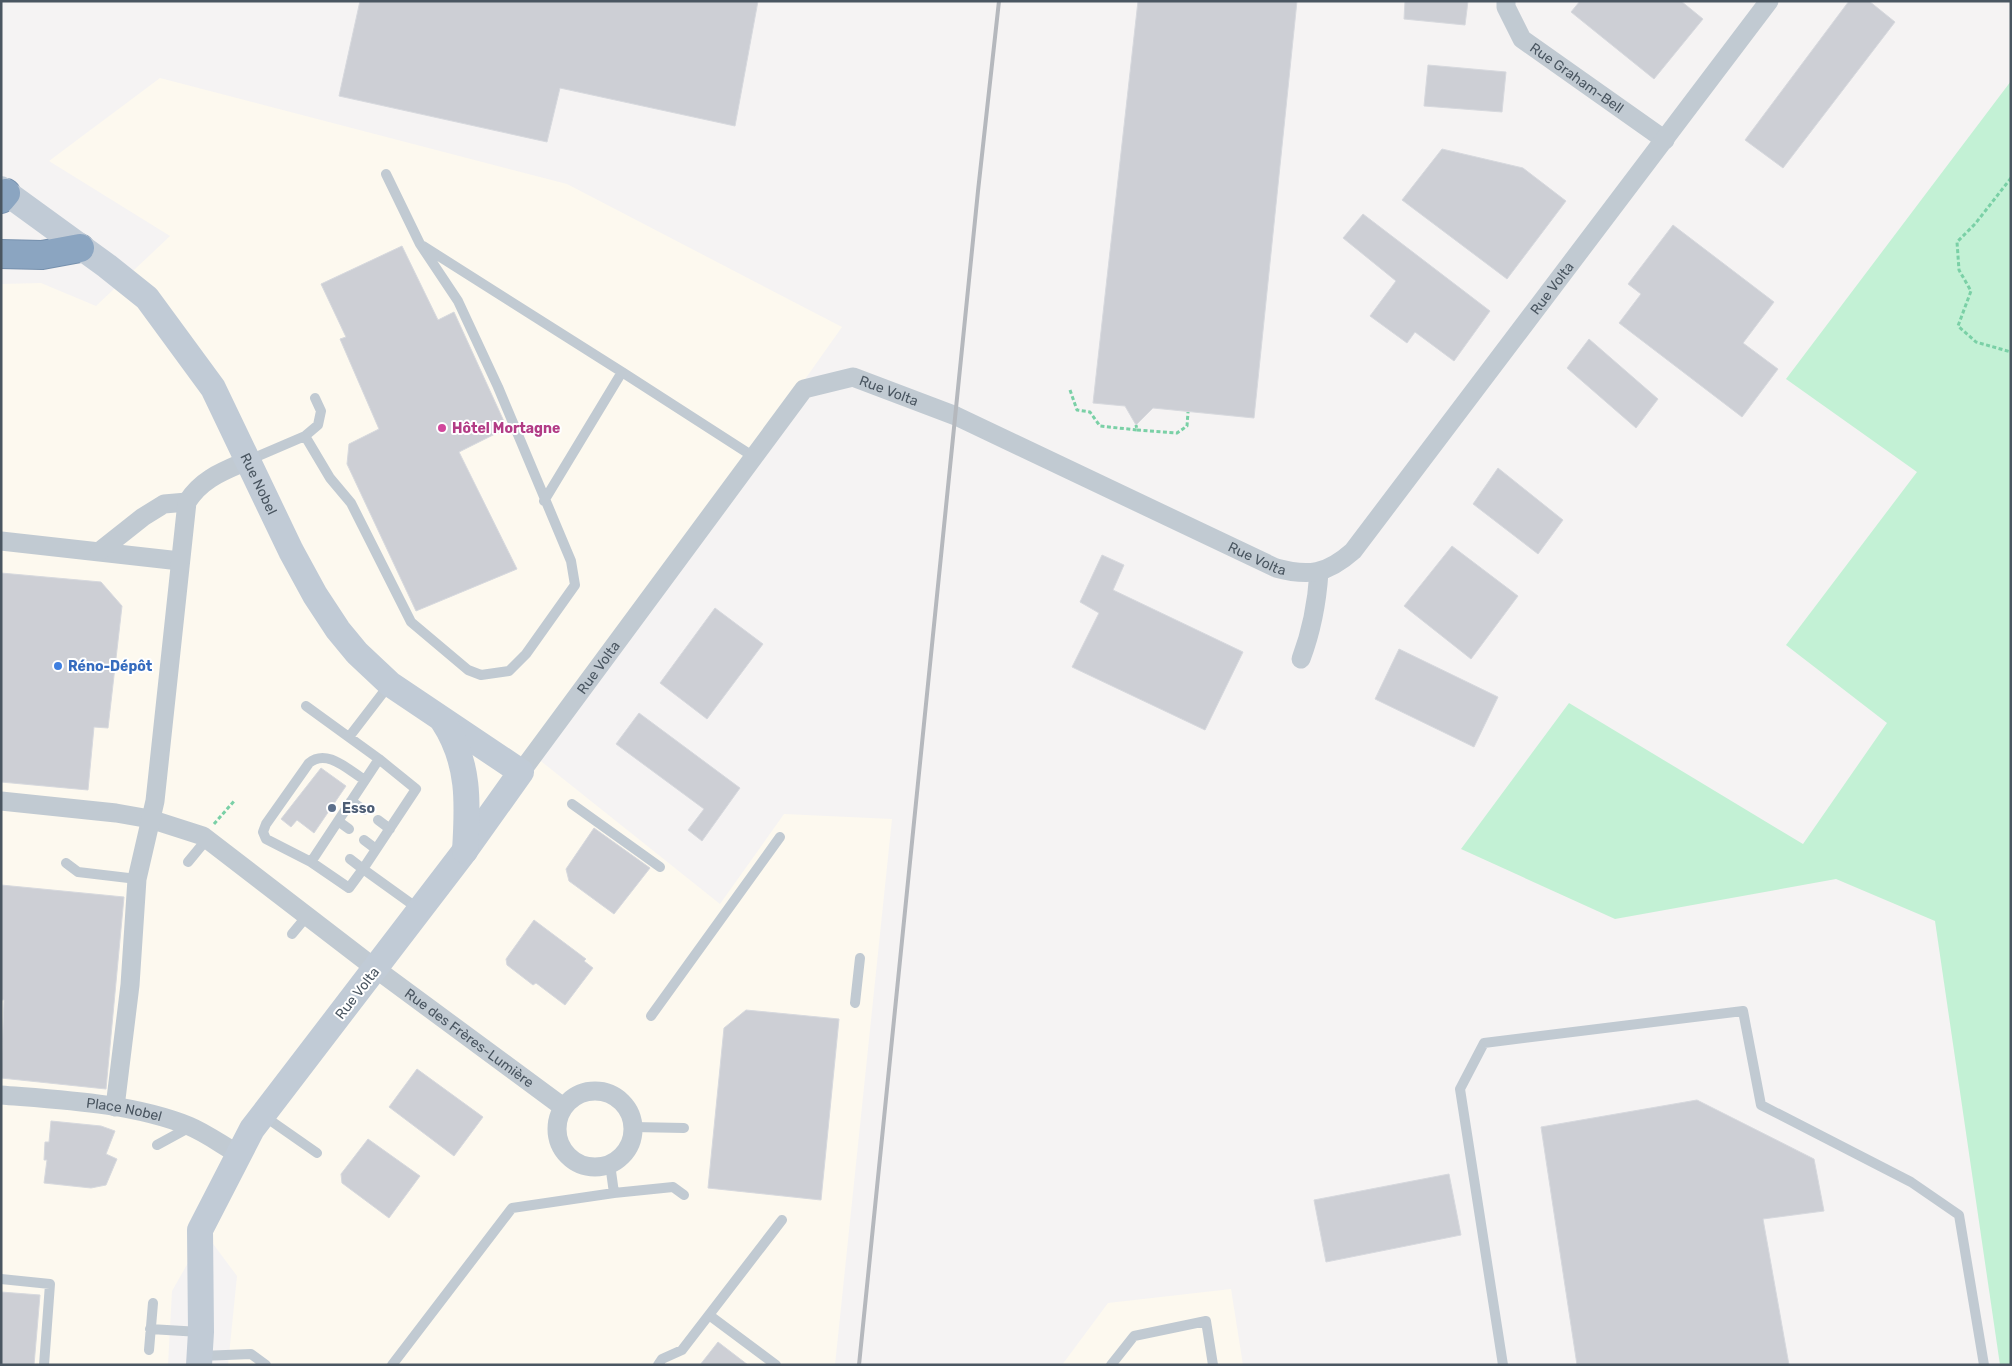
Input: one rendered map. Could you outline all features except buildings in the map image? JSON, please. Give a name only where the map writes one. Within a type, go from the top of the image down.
[{"type":"highway","points":[[1,254],[42,255],[80,248]]},
{"type":"street","name":"Rue Graham-Bell","points":[[1506,1],[1506,7],[1522,40],[1665,140]]},
{"type":"street","name":"Rue Volta","points":[[200,1351],[200,1230],[238,1154],[263,1115],[421,910],[804,389],[853,377],[956,416],[1276,568],[1297,574],[1319,572],[1338,564],[1353,551],[1769,1]]},
{"type":"street","name":"Rue Nobel","points":[[3,194],[147,298],[213,388],[291,551],[315,595],[348,641],[390,684],[521,772]]},
{"type":"street","points":[[115,1107],[130,985],[137,879],[155,801],[187,502],[195,489],[207,479],[249,460]]},
{"type":"street","points":[[100,551],[143,517],[164,504],[187,502]]},
{"type":"street","points":[[1,541],[180,561]]},
{"type":"street","points":[[1301,659],[1311,632],[1317,604],[1319,572]]},
{"type":"street","points":[[442,718],[455,739],[464,770],[468,809],[464,852]]},
{"type":"street","name":"Rue des Frères-Lumière","points":[[1,801],[116,813],[150,819],[205,838],[376,969],[563,1107]]},
{"type":"street","points":[[595,1090],[608,1092],[618,1098],[627,1108],[633,1127],[630,1144],[624,1154],[610,1164],[589,1167],[577,1163],[567,1155],[560,1144],[556,1131],[563,1107],[572,1098],[583,1092],[595,1090]]},
{"type":"street","name":"Place Nobel","points":[[1,1095],[115,1107],[159,1116],[190,1127],[238,1154]]},
{"type":"lane","points":[[305,436],[330,478],[351,503],[411,622],[468,670],[481,675],[509,671],[526,654],[575,585],[571,561],[498,387],[458,300],[420,244],[386,174]]},
{"type":"lane","points":[[420,244],[754,457]]},
{"type":"lane","points":[[544,500],[622,372]]},
{"type":"lane","points":[[249,460],[305,436],[318,426],[321,411],[315,398]]},
{"type":"lane","points":[[349,736],[390,684]]},
{"type":"lane","points":[[306,706],[349,736],[416,788],[349,888],[311,862],[266,839],[264,832],[266,824],[309,763],[316,757],[326,757],[365,780]]},
{"type":"lane","points":[[311,862],[329,843],[338,821],[379,759]]},
{"type":"lane","points":[[351,801],[364,810]]},
{"type":"lane","points":[[572,804],[660,867]]},
{"type":"lane","points":[[378,820],[390,829]]},
{"type":"lane","points":[[338,821],[349,829]]},
{"type":"lane","points":[[651,1016],[780,837]]},
{"type":"lane","points":[[188,862],[205,838]]},
{"type":"lane","points":[[364,840],[376,849]]},
{"type":"lane","points":[[350,859],[421,910]]},
{"type":"lane","points":[[66,863],[78,872],[137,879]]},
{"type":"lane","points":[[292,934],[307,916]]},
{"type":"lane","points":[[855,1003],[860,958]]},
{"type":"lane","points":[[1503,1365],[1460,1089],[1484,1044],[1743,1011],[1761,1105],[1911,1182],[1959,1215],[1984,1365]]},
{"type":"lane","points":[[263,1115],[317,1153]]},
{"type":"lane","points":[[157,1145],[190,1127]]},
{"type":"lane","points":[[633,1127],[684,1128]]},
{"type":"lane","points":[[610,1164],[614,1193]]},
{"type":"lane","points":[[392,1365],[512,1208],[614,1193],[673,1187],[684,1195]]},
{"type":"lane","points":[[658,1365],[662,1360],[682,1350],[782,1220]]},
{"type":"lane","points":[[1,1279],[50,1284],[44,1365]]},
{"type":"lane","points":[[149,1350],[152,1303]]},
{"type":"lane","points":[[709,1315],[776,1365]]},
{"type":"lane","points":[[1111,1365],[1134,1336],[1206,1320],[1213,1365]]},
{"type":"lane","points":[[150,1329],[200,1351],[251,1354],[266,1365]]},
{"type":"path","points":[[2011,178],[1976,224],[1957,242],[1959,270],[1971,291],[1958,326],[1976,342],[2011,352]]},
{"type":"path","points":[[1070,390],[1077,410],[1090,412],[1100,426],[1177,433],[1187,426],[1188,412]]},
{"type":"path","points":[[1136,425],[1136,430]]},
{"type":"path","points":[[205,838],[235,800]]},
{"type":"shaded area","points":[[160,78],[567,184],[842,327],[537,758],[720,904],[784,814],[892,819],[835,1365],[228,1365],[237,1276],[205,1233],[172,1291],[168,1365],[1,1365],[1,284],[41,283],[96,306],[170,236],[49,161]]},
{"type":"shaded area","points":[[1231,1289],[1243,1365],[1062,1365],[1108,1303]]},
{"type":"green space","points":[[2011,81],[2011,1365],[2000,1365],[1935,921],[1836,879],[1615,919],[1461,849],[1569,703],[1803,844],[1887,723],[1786,645],[1917,472],[1786,379]]},
{"type":"railway","points":[[859,1365],[999,1]]},
{"type":"place","name":"Hôtel Mortagne","points":[[442,428]]},
{"type":"place","name":"Réno-Dépôt","points":[[58,666]]},
{"type":"place","name":"Esso","points":[[332,808]]}]
